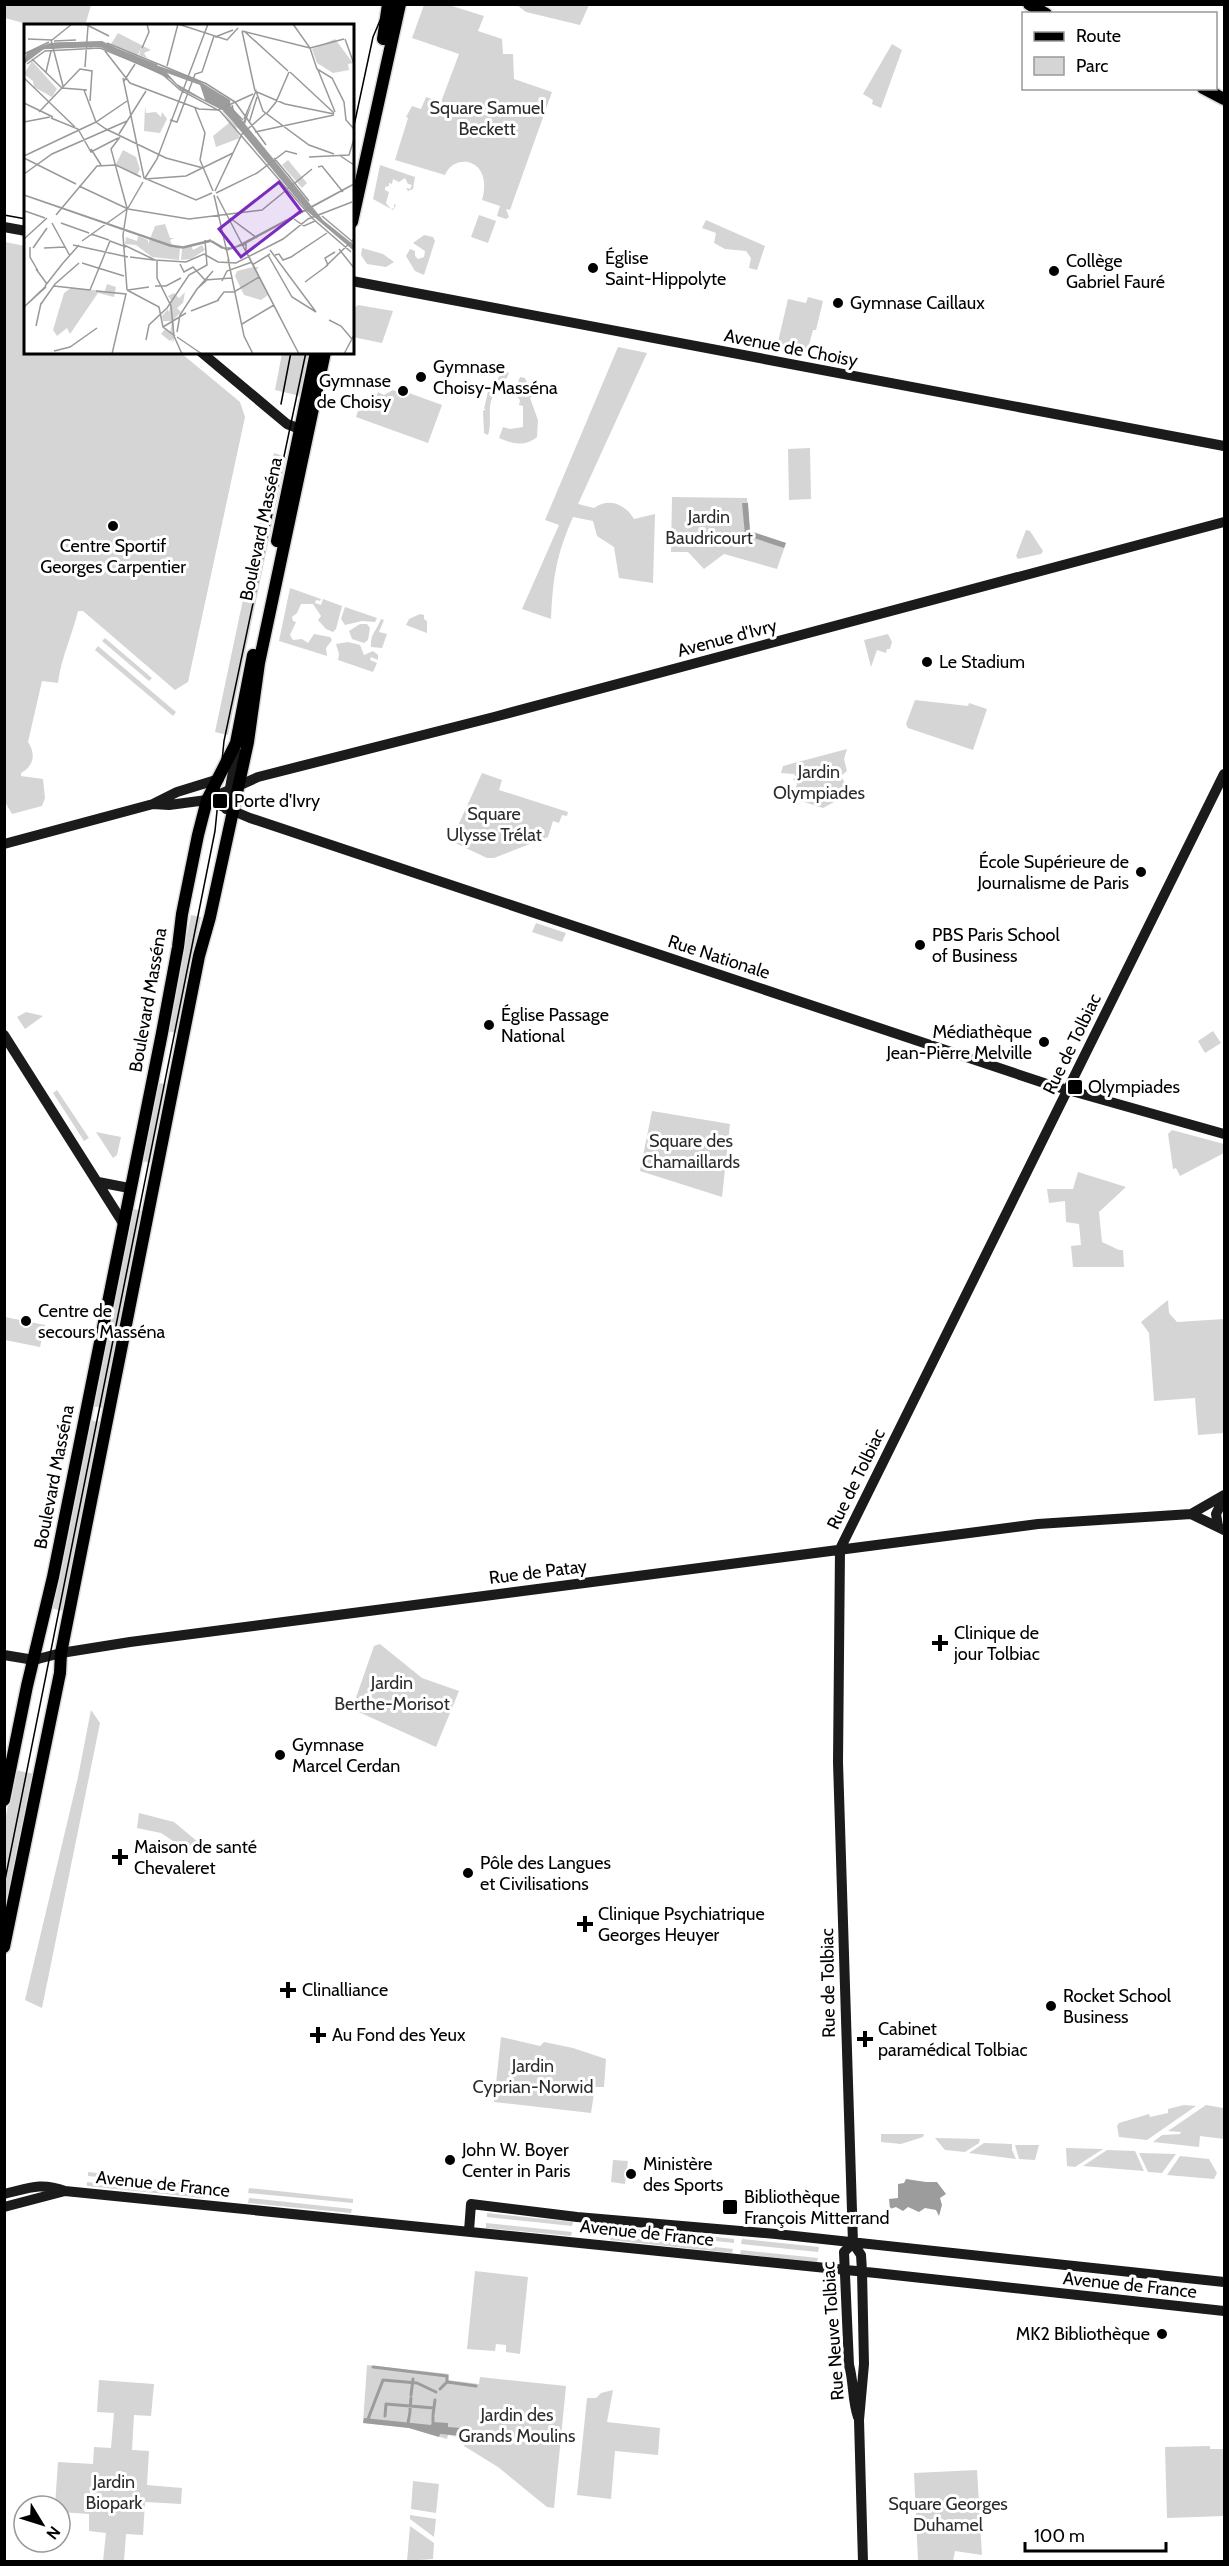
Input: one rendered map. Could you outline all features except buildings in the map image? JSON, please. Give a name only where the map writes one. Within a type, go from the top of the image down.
[{"type":"main road","points":[[354,174],[388,4]]},
{"type":"main road","points":[[354,213],[400,4]]},
{"type":"main road","points":[[1029,4],[1043,12]]},
{"type":"main road","points":[[1207,90],[1224,99]]},
{"type":"main road","points":[[4,227],[24,231]]},
{"type":"main road","name":"Avenue de Choisy","points":[[354,281],[1224,446]]},
{"type":"main road","points":[[203,354],[274,414],[291,426],[304,431]]},
{"type":"main road","name":"Boulevard Masséna","points":[[4,1947],[60,1673],[60,1653],[151,1192],[199,956],[210,917],[233,788],[252,718],[259,663],[304,431],[316,354]]},
{"type":"main road","name":"Boulevard Masséna","points":[[4,1800],[53,1577],[178,947],[182,914],[207,800],[235,747],[304,431],[324,354]]},
{"type":"main road","name":"Avenue d'Ivry","points":[[153,804],[169,805],[207,800],[258,777],[500,715],[1224,522]]},
{"type":"main road","points":[[233,788],[235,747]]},
{"type":"main road","name":"Rue de Tolbiac","points":[[862,2271],[861,2254],[853,2243],[847,2076],[838,1762],[840,1549],[1224,774]]},
{"type":"main road","points":[[4,844],[153,804],[177,792],[219,779]]},
{"type":"main road","name":"Rue Nationale","points":[[207,800],[229,810],[608,939],[695,965],[1068,1089],[1224,1134]]},
{"type":"main road","points":[[4,1035],[123,1223]]},
{"type":"main road","points":[[98,1182],[151,1192]]},
{"type":"main road","points":[[1191,1514],[1224,1497]]},
{"type":"main road","points":[[1221,1528],[1216,1514],[1224,1497]]},
{"type":"main road","points":[[1191,1514],[1221,1528]]},
{"type":"main road","name":"Rue de Patay","points":[[34,1660],[60,1653],[117,1644],[840,1549],[1049,1523],[1191,1514]]},
{"type":"main road","points":[[4,1655],[34,1660]]},
{"type":"main road","name":"Avenue de France","points":[[4,2194],[39,2185],[49,2185],[65,2191],[862,2271],[1224,2311]]},
{"type":"main road","name":"Avenue de France","points":[[4,2207],[65,2191]]},
{"type":"main road","name":"Avenue de France","points":[[469,2231],[471,2204],[1224,2282]]},
{"type":"main road","name":"Rue Neuve Tolbiac","points":[[853,2243],[844,2252],[843,2270],[846,2286],[849,2365],[854,2406],[859,2420]]},
{"type":"main road","name":"Rue Neuve Tolbiac","points":[[862,2271],[864,2364],[859,2420],[863,2562]]},
{"type":"green space","points":[[5,4],[91,5],[86,24],[27,24],[5,18]]},
{"type":"green space","name":"Square Samuel Beckett","points":[[424,5],[449,5],[484,16],[478,31],[502,39],[503,54],[513,54],[514,79],[552,92],[510,210],[506,209],[509,217],[506,219],[497,216],[500,206],[482,200],[483,175],[471,163],[456,163],[445,175],[395,160],[408,118],[406,117],[412,106],[421,109],[426,97],[441,102],[459,54],[412,38]]},
{"type":"green space","points":[[517,5],[589,5],[580,25],[526,12]]},
{"type":"green space","points":[[892,44],[902,50],[881,108],[872,104],[873,100],[863,94]]},
{"type":"green space","points":[[380,165],[415,177],[413,189],[408,191],[406,188],[410,189],[412,185],[408,184],[405,178],[399,182],[393,179],[392,184],[389,183],[389,186],[385,187],[385,190],[389,192],[386,203],[391,209],[373,199]]},
{"type":"green space","points":[[479,215],[496,221],[488,243],[471,237]]},
{"type":"green space","points":[[706,220],[765,246],[757,270],[749,268],[751,258],[746,251],[725,249],[714,243],[716,233],[702,228]]},
{"type":"green space","points":[[424,235],[433,237],[435,241],[424,275],[415,271],[406,256],[410,249],[415,251],[418,259],[424,257],[425,251],[413,243]]},
{"type":"green space","name":"Centre Sportif Georges Carpentier","points":[[5,242],[24,246],[24,354],[182,354],[240,402],[245,417],[188,682],[175,690],[83,611],[78,611],[58,683],[42,681],[28,742],[33,755],[29,767],[21,773],[21,776],[43,779],[45,798],[42,806],[12,814],[4,800]]},
{"type":"green space","points":[[362,248],[383,254],[394,262],[386,267],[367,264],[361,255]]},
{"type":"green space","points":[[808,297],[823,301],[816,330],[813,330],[807,352],[777,346],[788,299],[806,303]]},
{"type":"green space","points":[[358,305],[393,311],[382,343],[354,337],[354,308]]},
{"type":"green space","points":[[618,347],[647,353],[578,504],[594,508],[605,503],[616,504],[626,509],[634,519],[655,514],[653,583],[619,578],[614,547],[597,536],[593,521],[573,517],[556,567],[551,619],[522,609],[559,525],[545,520]]},
{"type":"green space","points":[[282,354],[309,354],[300,396],[275,390]]},
{"type":"green space","points":[[505,371],[509,373],[491,401],[488,435],[484,433],[483,411],[486,409],[484,409],[489,387]]},
{"type":"green space","points":[[520,377],[525,378],[533,396],[530,398],[538,420],[537,437],[528,442],[518,443],[499,438],[503,427],[510,429],[523,427],[523,406],[519,405],[520,400],[514,393]]},
{"type":"green space","points":[[393,390],[408,396],[409,393],[442,405],[428,443],[356,417],[363,396],[376,397],[378,392],[384,395]]},
{"type":"green space","points":[[810,448],[811,499],[789,500],[788,449]]},
{"type":"green space","points":[[274,453],[286,457],[228,735],[215,732]]},
{"type":"green space","name":"Jardin Baudricourt","points":[[672,497],[747,498],[750,531],[786,543],[777,569],[724,554],[704,569],[688,552],[671,552]]},
{"type":"green space","points":[[1026,530],[1030,531],[1043,551],[1041,554],[1018,559],[1016,556]]},
{"type":"green space","points":[[290,588],[321,599],[316,600],[315,603],[321,605],[323,599],[342,606],[336,629],[333,632],[326,629],[318,620],[321,616],[313,604],[301,604],[297,613],[292,617],[296,622],[290,635],[293,640],[302,639],[308,643],[314,634],[330,637],[332,640],[326,648],[327,656],[279,641]]},
{"type":"green space","points":[[345,607],[377,618],[375,622],[362,621],[345,625],[341,619]]},
{"type":"green space","points":[[420,614],[424,615],[427,621],[427,633],[406,625],[409,619]]},
{"type":"green space","points":[[381,619],[384,620],[379,632],[387,634],[382,648],[371,647],[373,635]]},
{"type":"green space","points":[[360,624],[367,624],[370,628],[368,640],[364,643],[352,639],[349,631]]},
{"type":"green space","points":[[888,634],[892,642],[890,649],[887,649],[886,653],[877,650],[871,667],[864,640]]},
{"type":"green space","points":[[105,638],[152,678],[149,681],[102,641]]},
{"type":"green space","points":[[348,642],[360,645],[364,655],[373,651],[378,655],[378,660],[371,657],[370,660],[377,663],[373,672],[338,660],[336,644]]},
{"type":"green space","points":[[98,646],[176,712],[173,716],[95,650]]},
{"type":"green space","points":[[915,700],[968,706],[969,703],[987,709],[973,750],[908,728],[906,724]]},
{"type":"green space","name":"Jardin Olympiades","points":[[847,749],[844,759],[847,771],[841,776],[846,785],[843,793],[849,794],[823,808],[795,799],[798,791],[795,790],[797,784],[793,779],[796,777],[794,774],[781,773],[783,766]]},
{"type":"green space","name":"Square Ulysse Trélat","points":[[482,773],[502,780],[499,790],[568,812],[567,816],[562,815],[559,823],[553,821],[548,837],[494,858],[487,858],[451,841]]},
{"type":"green space","points":[[191,915],[201,917],[177,1033],[167,1031]]},
{"type":"green space","points":[[536,923],[566,933],[562,942],[532,932]]},
{"type":"green space","points":[[26,1012],[43,1016],[25,1029],[17,1017]]},
{"type":"green space","points":[[1213,1031],[1221,1043],[1205,1053],[1198,1041]]},
{"type":"green space","points":[[158,1083],[166,1084],[150,1163],[142,1161]]},
{"type":"green space","points":[[57,1090],[89,1138],[84,1141],[53,1093]]},
{"type":"green space","name":"Square des Chamaillards","points":[[652,1111],[730,1124],[722,1197],[640,1171]]},
{"type":"green space","points":[[1172,1130],[1224,1144],[1224,1153],[1180,1176],[1176,1168],[1173,1169],[1168,1134]]},
{"type":"green space","points":[[96,1132],[121,1137],[117,1155],[113,1158]]},
{"type":"green space","points":[[1078,1172],[1126,1187],[1099,1212],[1102,1242],[1123,1250],[1124,1267],[1073,1267],[1071,1246],[1081,1245],[1079,1224],[1066,1222],[1065,1201],[1049,1203],[1047,1189],[1073,1189]]},
{"type":"green space","points":[[130,1208],[142,1211],[103,1408],[91,1406]]},
{"type":"green space","points":[[1168,1300],[1169,1313],[1177,1322],[1224,1319],[1224,1433],[1198,1435],[1195,1398],[1154,1401],[1149,1333],[1141,1322]]},
{"type":"green space","points":[[5,1317],[45,1325],[40,1347],[5,1340]]},
{"type":"green space","points":[[89,1420],[101,1422],[63,1611],[51,1608]]},
{"type":"green space","name":"Jardin Berthe-Morisot","points":[[380,1644],[422,1678],[459,1691],[436,1747],[352,1709],[374,1646]]},
{"type":"green space","points":[[91,1710],[100,1723],[42,2008],[25,2000],[78,1777]]},
{"type":"green space","points":[[15,1770],[35,1774],[5,1926],[5,1821]]},
{"type":"green space","points":[[139,1813],[174,1822],[198,1842],[185,1849],[161,1833],[137,1828]]},
{"type":"green space","name":"Jardin Cyprian-Norwid","points":[[501,2037],[540,2046],[544,2042],[573,2048],[606,2059],[604,2087],[595,2087],[591,2113],[494,2102]]},
{"type":"green space","points":[[1184,2105],[1196,2106],[1147,2140],[1119,2137],[1117,2126],[1119,2123],[1149,2114],[1150,2117],[1168,2113],[1168,2109]]},
{"type":"green space","points":[[1206,2105],[1223,2108],[1224,2139],[1200,2136],[1199,2147],[1153,2142],[1162,2135],[1180,2134],[1181,2132],[1168,2131]]},
{"type":"green space","points":[[881,2134],[924,2134],[923,2137],[901,2144],[881,2142]]},
{"type":"green space","points":[[935,2138],[980,2139],[979,2143],[965,2152],[945,2150]]},
{"type":"green space","points":[[984,2143],[1012,2144],[1016,2159],[969,2153]]},
{"type":"green space","points":[[1015,2145],[1039,2145],[1035,2160],[1019,2159]]},
{"type":"green space","points":[[1066,2148],[1103,2149],[1075,2167],[1067,2166]]},
{"type":"green space","points":[[1107,2150],[1135,2151],[1144,2171],[1083,2166]]},
{"type":"green space","points":[[1139,2153],[1176,2154],[1162,2173],[1148,2172]]},
{"type":"green space","points":[[1180,2156],[1209,2159],[1217,2173],[1214,2179],[1167,2175]]},
{"type":"green space","points":[[613,2160],[628,2161],[625,2184],[611,2182]]},
{"type":"green space","points":[[88,2172],[206,2185],[206,2188],[142,2180],[141,2182],[99,2175],[98,2177],[88,2176]]},
{"type":"green space","points":[[87,2182],[97,2183],[97,2185],[205,2195],[204,2198],[87,2186]]},
{"type":"green space","points":[[249,2188],[353,2199],[353,2203],[248,2193]]},
{"type":"green space","points":[[249,2198],[352,2209],[351,2213],[248,2203]]},
{"type":"green space","points":[[487,2213],[573,2222],[572,2226],[487,2217]]},
{"type":"green space","points":[[486,2223],[572,2232],[571,2236],[486,2228]]},
{"type":"green space","points":[[612,2226],[734,2239],[734,2243],[612,2230]]},
{"type":"green space","points":[[611,2236],[733,2249],[732,2253],[610,2240]]},
{"type":"green space","points":[[742,2239],[819,2247],[818,2252],[741,2244]]},
{"type":"green space","points":[[741,2250],[818,2258],[817,2262],[740,2254]]},
{"type":"green space","name":"Jardin des Grands Moulins","points":[[475,2271],[528,2277],[520,2354],[506,2352],[506,2345],[496,2344],[495,2351],[467,2349]]},
{"type":"green space","name":"Jardin des Grands Moulins","points":[[367,2365],[449,2374],[448,2380],[479,2384],[480,2377],[566,2386],[554,2508],[547,2507],[498,2467],[464,2446],[464,2438],[448,2435],[447,2439],[409,2428],[363,2423]]},
{"type":"green space","name":"Jardin Biopark","points":[[99,2380],[154,2384],[151,2416],[134,2415],[132,2450],[149,2451],[147,2485],[182,2488],[181,2504],[145,2502],[143,2535],[126,2534],[124,2561],[103,2561],[106,2533],[89,2531],[89,2514],[72,2513],[72,2494],[56,2494],[58,2462],[93,2464],[94,2447],[111,2448],[114,2413],[97,2412]]},
{"type":"green space","points":[[613,2390],[607,2422],[660,2428],[658,2455],[615,2451],[611,2499],[577,2495],[587,2398],[596,2398],[601,2393]]},
{"type":"green space","points":[[1210,2446],[1210,2449],[1224,2449],[1224,2516],[1167,2518],[1165,2447]]},
{"type":"green space","name":"Square Georges Duhamel","points":[[977,2470],[982,2555],[955,2551],[953,2561],[918,2561],[914,2473]]},
{"type":"green space","points":[[413,2481],[439,2484],[436,2513],[411,2509]]},
{"type":"green space","points":[[410,2515],[436,2519],[434,2537],[410,2519]]},
{"type":"green space","points":[[410,2526],[434,2543],[433,2559],[407,2561]]},
{"type":"shaded area","points":[[742,503],[748,503],[750,531],[786,543],[784,548],[745,535]]},
{"type":"shaded area","points":[[906,2179],[937,2182],[946,2194],[940,2198],[942,2205],[939,2216],[936,2210],[925,2208],[919,2212],[908,2207],[903,2211],[896,2207],[890,2209],[889,2199],[898,2198],[898,2184],[904,2183]]},
{"type":"shaded area","points":[[364,2418],[431,2425],[432,2422],[448,2423],[448,2427],[461,2428],[463,2436],[440,2434],[439,2437],[409,2428],[363,2423]]},
{"type":"waterway","points":[[373,2367],[447,2376],[447,2382]]},
{"type":"waterway","points":[[411,2395],[413,2379]]},
{"type":"waterway","points":[[368,2419],[383,2380],[417,2383],[436,2392]]},
{"type":"waterway","points":[[440,2389],[447,2382],[476,2386]]},
{"type":"waterway","points":[[410,2410],[411,2398]]},
{"type":"waterway","points":[[433,2415],[435,2400]]},
{"type":"waterway","points":[[385,2416],[386,2404],[434,2408]]},
{"type":"waterway","points":[[408,2423],[410,2412]]},
{"type":"waterway","points":[[433,2417],[433,2422]]},
{"type":"tram line","points":[[354,126],[373,37],[387,4]]},
{"type":"tram line","points":[[4,215],[24,219]]},
{"type":"tram line","points":[[281,404],[291,354]]},
{"type":"tram line","points":[[4,1885],[215,831],[224,741],[306,354]]},
{"type":"place","name":"Église Saint-Hippolyte","points":[[593,268]]},
{"type":"place","name":"Collège Gabriel Fauré","points":[[1054,271]]},
{"type":"place","name":"Gymnase Caillaux","points":[[838,303]]},
{"type":"place","name":"Gymnase Choisy-Masséna","points":[[421,377]]},
{"type":"place","name":"Gymnase de Choisy","points":[[403,391]]},
{"type":"place","name":"Centre Sportif Georges Carpentier","points":[[113,526]]},
{"type":"place","name":"Le Stadium","points":[[927,662]]},
{"type":"place","name":"Porte d'Ivry","points":[[220,801]]},
{"type":"place","name":"École Supérieure de Journalisme de Paris","points":[[1141,872]]},
{"type":"place","name":"PBS Paris School of Business","points":[[920,945]]},
{"type":"place","name":"Église Passage National","points":[[489,1025]]},
{"type":"place","name":"Médiathèque Jean-Pierre Melville","points":[[1044,1042]]},
{"type":"place","name":"Olympiades","points":[[1075,1087]]},
{"type":"place","name":"Centre de secours Masséna","points":[[26,1321]]},
{"type":"place","name":"Clinique de jour Tolbiac","points":[[940,1643]]},
{"type":"place","name":"Gymnase Marcel Cerdan","points":[[280,1755]]},
{"type":"place","name":"Maison de santé Chevaleret","points":[[120,1857]]},
{"type":"place","name":"Pôle des Langues et Civilisations","points":[[468,1873]]},
{"type":"place","name":"Clinique Psychiatrique Georges Heuyer","points":[[585,1924]]},
{"type":"place","name":"Clinalliance","points":[[288,1990]]},
{"type":"place","name":"Rocket School Business","points":[[1051,2006]]},
{"type":"place","name":"Au Fond des Yeux","points":[[318,2035]]},
{"type":"place","name":"Cabinet paramédical Tolbiac","points":[[865,2039]]},
{"type":"place","name":"John W. Boyer Center in Paris","points":[[450,2160]]},
{"type":"place","name":"Ministère des Sports","points":[[631,2174]]},
{"type":"place","name":"Bibliothèque François Mitterrand","points":[[730,2207]]},
{"type":"place","name":"MK2 Bibliothèque","points":[[1162,2334]]}]
